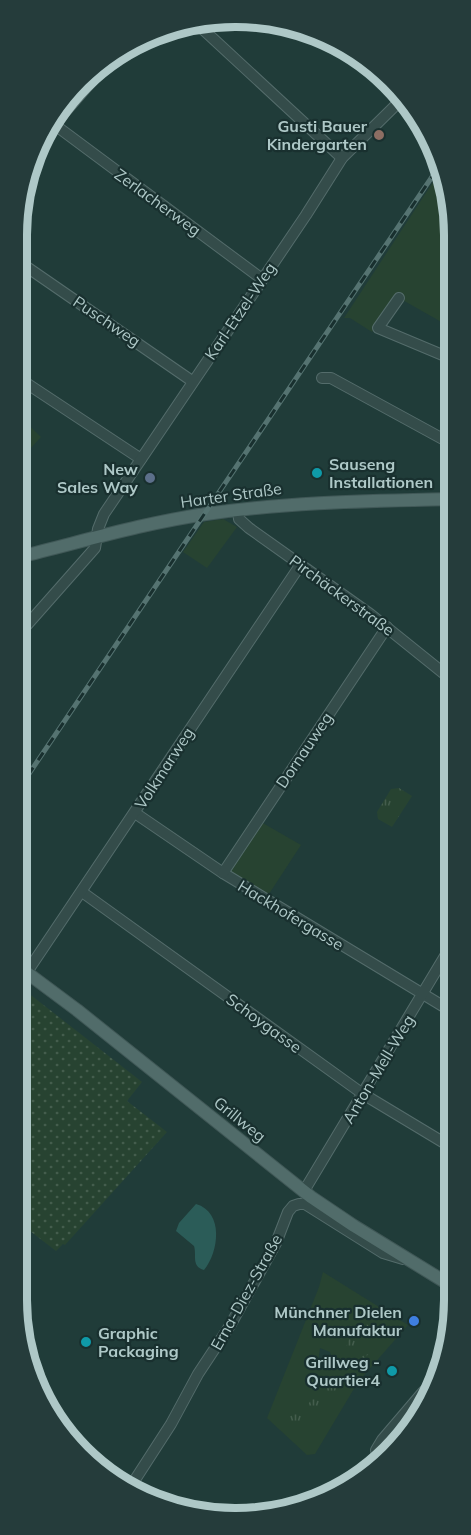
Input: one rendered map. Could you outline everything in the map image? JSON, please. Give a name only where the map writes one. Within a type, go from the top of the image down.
[{"type":"main road","name":"Harter Straße","points":[[27,555],[161,522],[238,510],[301,504],[444,499]]},
{"type":"main road","name":"Grillweg","points":[[27,973],[304,1191],[354,1226],[444,1281]]},
{"type":"street","points":[[203,30],[342,158]]},
{"type":"street","name":"Karl-Etzel-Weg","points":[[27,625],[95,548],[98,529],[105,514],[342,158],[397,104]]},
{"type":"street","name":"Zerlacherweg","points":[[58,127],[262,279]]},
{"type":"street","name":"Puschweg","points":[[27,266],[192,381]]},
{"type":"street","points":[[399,298],[378,328],[444,355]]},
{"type":"street","points":[[322,378],[331,378],[444,440]]},
{"type":"street","points":[[27,384],[141,459]]},
{"type":"street","name":"Pirchäckerstraße","points":[[238,510],[239,519],[249,528],[387,627],[444,673]]},
{"type":"street","name":"Volkmarweg","points":[[27,963],[82,892],[301,564]]},
{"type":"street","name":"Dornauweg","points":[[223,873],[387,627]]},
{"type":"street","name":"Hackhofergasse","points":[[135,813],[223,873],[444,1007]]},
{"type":"street","name":"Schoygasse","points":[[82,892],[363,1094],[444,1143]]},
{"type":"street","name":"Anton-Mell-Weg","points":[[304,1191],[444,958]]},
{"type":"street","name":"Erna-Diez-Straße","points":[[134,1481],[231,1324],[276,1243],[288,1212],[293,1206],[305,1204],[383,1253],[409,1260]]},
{"type":"street","points":[[376,1453],[382,1440],[420,1395]]},
{"type":"green space","points":[[436,178],[442,208],[444,236],[444,323],[399,298],[372,332],[350,318],[344,318]]},
{"type":"green space","points":[[27,424],[41,437],[27,452]]},
{"type":"green space","points":[[223,519],[237,527],[207,568],[183,552],[204,522]]},
{"type":"green space","points":[[399,788],[412,796],[392,827],[378,819],[377,812],[391,789]]},
{"type":"green space","points":[[261,822],[301,845],[267,897],[231,871],[231,866]]},
{"type":"green space","points":[[27,992],[142,1082],[127,1101],[167,1132],[65,1245],[63,1244],[56,1251],[27,1229]]},
{"type":"green space","points":[[323,1272],[408,1325],[358,1382],[315,1454],[307,1455],[267,1418]],"holes":[[[320,1348],[330,1352],[335,1368],[317,1369]]]},
{"type":"green space","points":[[362,1322],[377,1329],[374,1346],[363,1359],[351,1357],[345,1351],[351,1332]]},
{"type":"green space","points":[[333,1369],[346,1379],[327,1400],[307,1429],[296,1430],[280,1415],[287,1403],[309,1403]]},
{"type":"water","points":[[196,1204],[205,1208],[215,1224],[213,1253],[204,1270],[197,1266],[194,1246],[176,1231],[179,1223]]},
{"type":"railway","points":[[27,777],[434,173]]},
{"type":"place","name":"Gusti Bauer Kindergarten","points":[[379,135]]},
{"type":"place","name":"Sauseng Installationen","points":[[317,473]]},
{"type":"place","name":"New Sales Way","points":[[150,478]]},
{"type":"place","name":"Münchner Dielen Manufaktur","points":[[414,1321]]},
{"type":"place","name":"Graphic Packaging","points":[[86,1342]]},
{"type":"place","name":"Grillweg - Quartier4","points":[[392,1371]]}]
